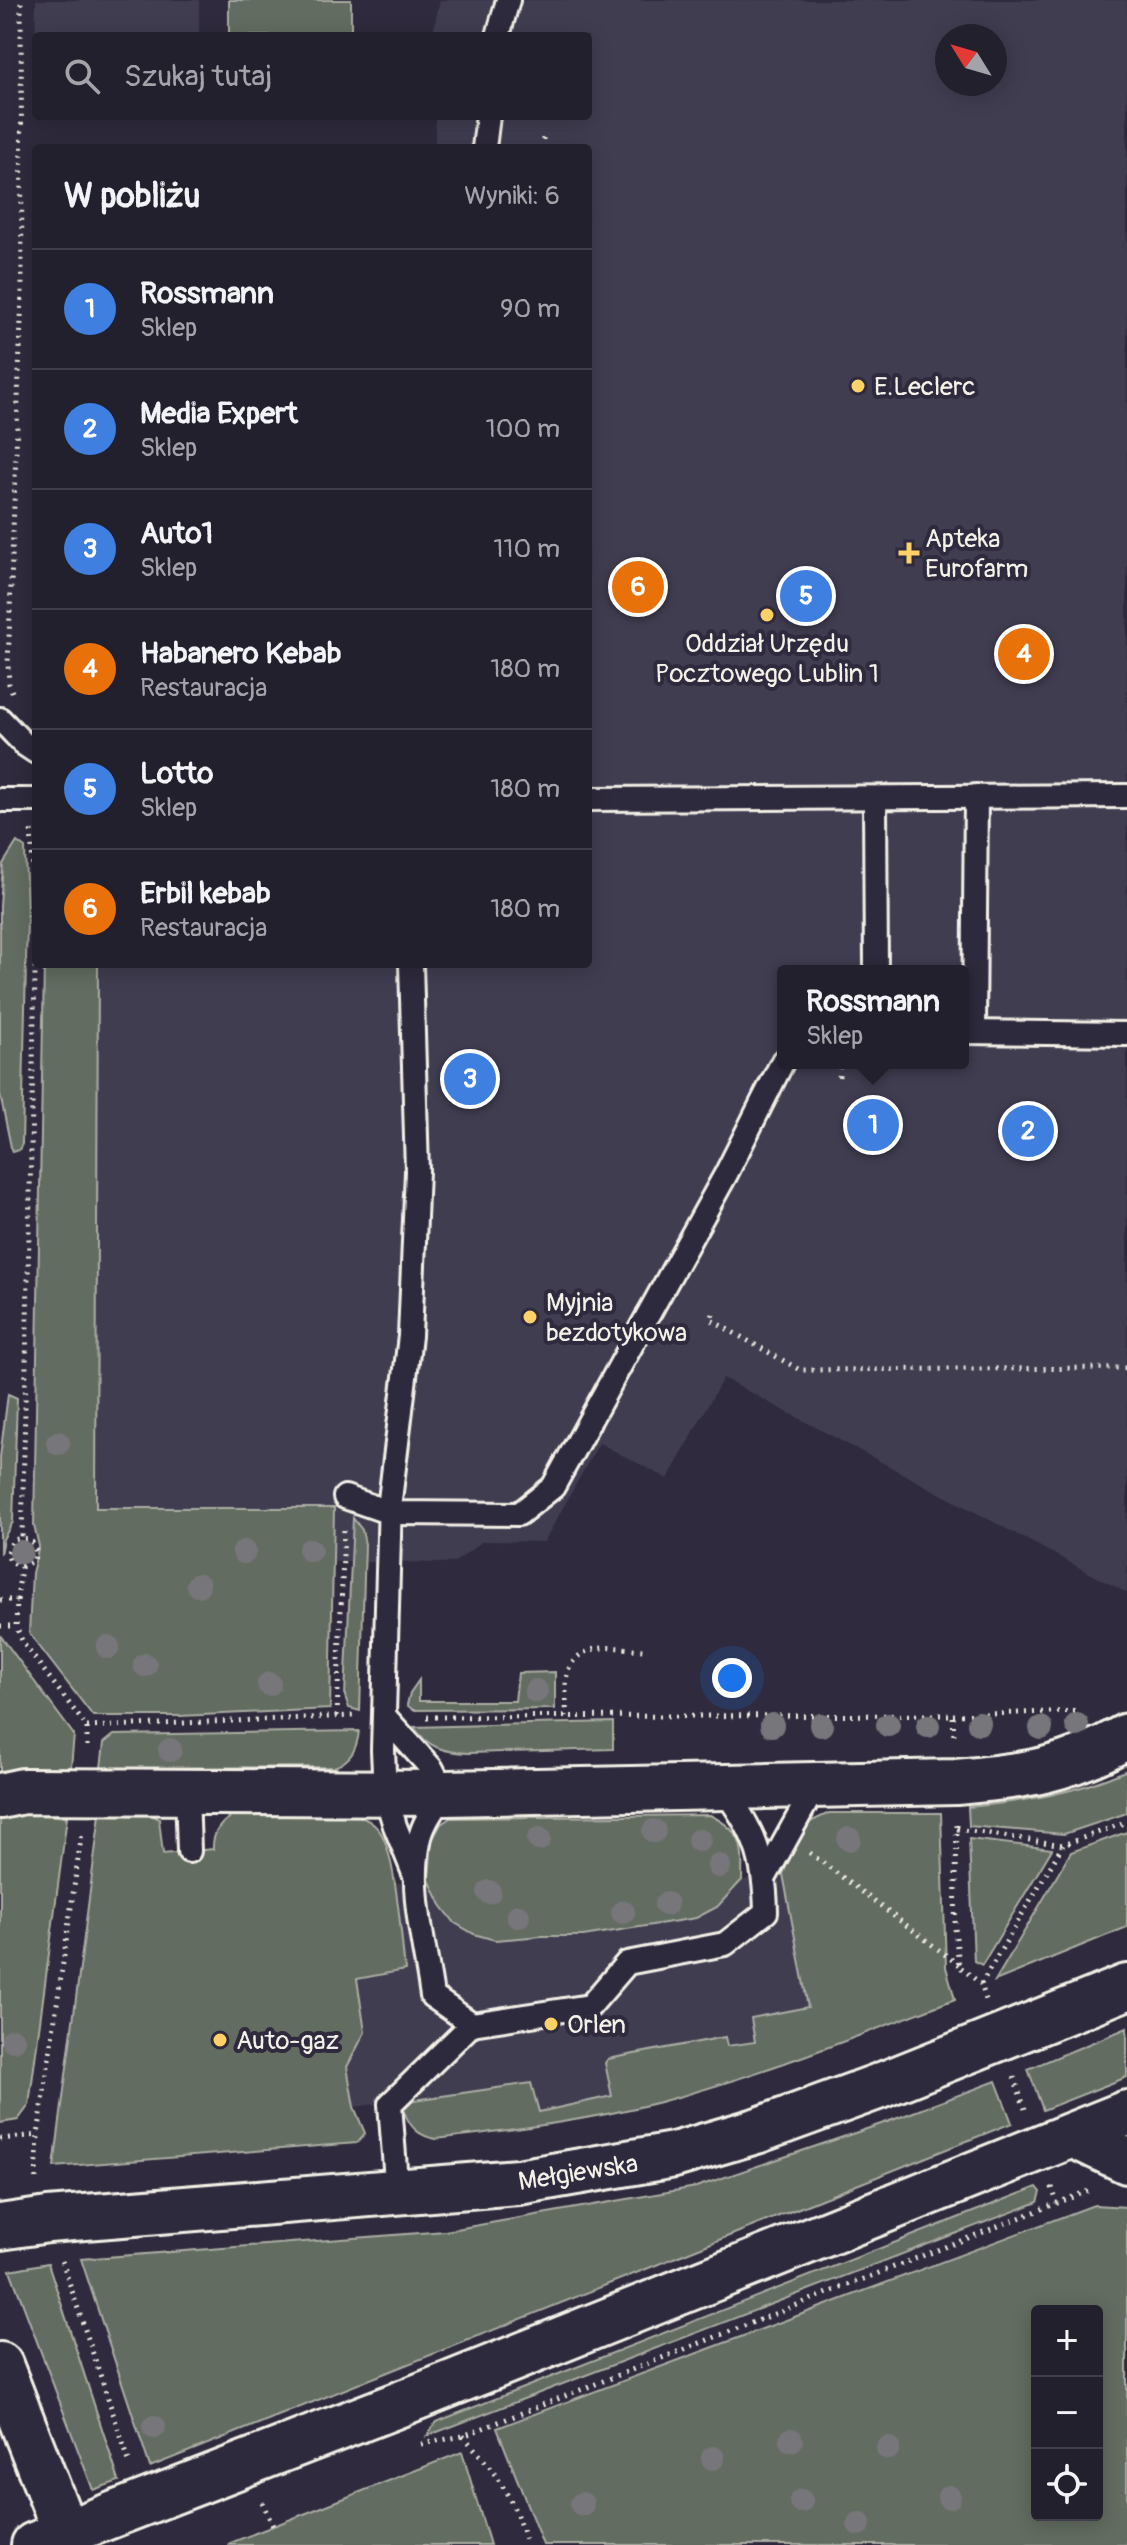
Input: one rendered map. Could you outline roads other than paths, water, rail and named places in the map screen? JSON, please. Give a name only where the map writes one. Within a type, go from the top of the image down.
[{"type":"main road","points":[[0,1796],[23,1791],[444,1793],[956,1782],[1020,1776],[1063,1767],[1127,1736]]},
{"type":"main road","name":"Mełgiewska","points":[[0,2227],[48,2220],[518,2182],[674,2155],[756,2131],[1000,2039],[1127,1987]]},
{"type":"main road","points":[[0,2365],[56,2541],[143,2502],[400,2404],[1127,2113]]},
{"type":"main road","points":[[1056,2141],[1113,2174]]},
{"type":"lane","points":[[499,32],[508,0]]},
{"type":"lane","points":[[484,144],[488,120]]},
{"type":"lane","points":[[0,719],[32,749]]},
{"type":"lane","points":[[969,1002],[976,796]]},
{"type":"lane","points":[[592,799],[1127,796]]},
{"type":"lane","points":[[875,799],[876,965]]},
{"type":"lane","points":[[0,800],[32,800]]},
{"type":"lane","points":[[411,968],[417,1171],[410,1336],[390,1500],[385,1793],[415,1876],[432,1996],[472,2024]]},
{"type":"lane","points":[[969,1032],[1127,1034]]},
{"type":"lane","points":[[345,1497],[391,1513],[519,1514],[553,1487],[726,1174],[779,1069]]},
{"type":"lane","points":[[385,1717],[432,1769],[444,1793],[419,1840],[415,1876]]},
{"type":"lane","points":[[765,1877],[818,1783]]},
{"type":"lane","points":[[397,2194],[390,2104],[472,2024],[590,2006],[627,1963],[725,1944],[766,1912],[765,1877],[749,1827],[721,1786]]},
{"type":"lane","points":[[187,1792],[189,1851]]},
{"type":"place","name":"E.Leclerc","points":[[858,386]]},
{"type":"place","name":"Apteka Eurofarm","points":[[909,553]]},
{"type":"place","name":"Erbil kebab","points":[[638,587]]},
{"type":"place","name":"Lotto","points":[[806,596]]},
{"type":"place","name":"Oddział Urzędu Pocztowego Lublin 1","points":[[767,615]]},
{"type":"place","name":"Habanero Kebab","points":[[1024,654]]},
{"type":"place","name":"Auto1","points":[[470,1079]]},
{"type":"place","name":"Rossmann","points":[[873,1125]]},
{"type":"place","name":"Media Expert","points":[[1028,1131]]},
{"type":"place","name":"Myjnia bezdotykowa","points":[[530,1317]]},
{"type":"place","name":"Orlen","points":[[551,2024]]},
{"type":"place","name":"Auto-gaz","points":[[220,2040]]}]
